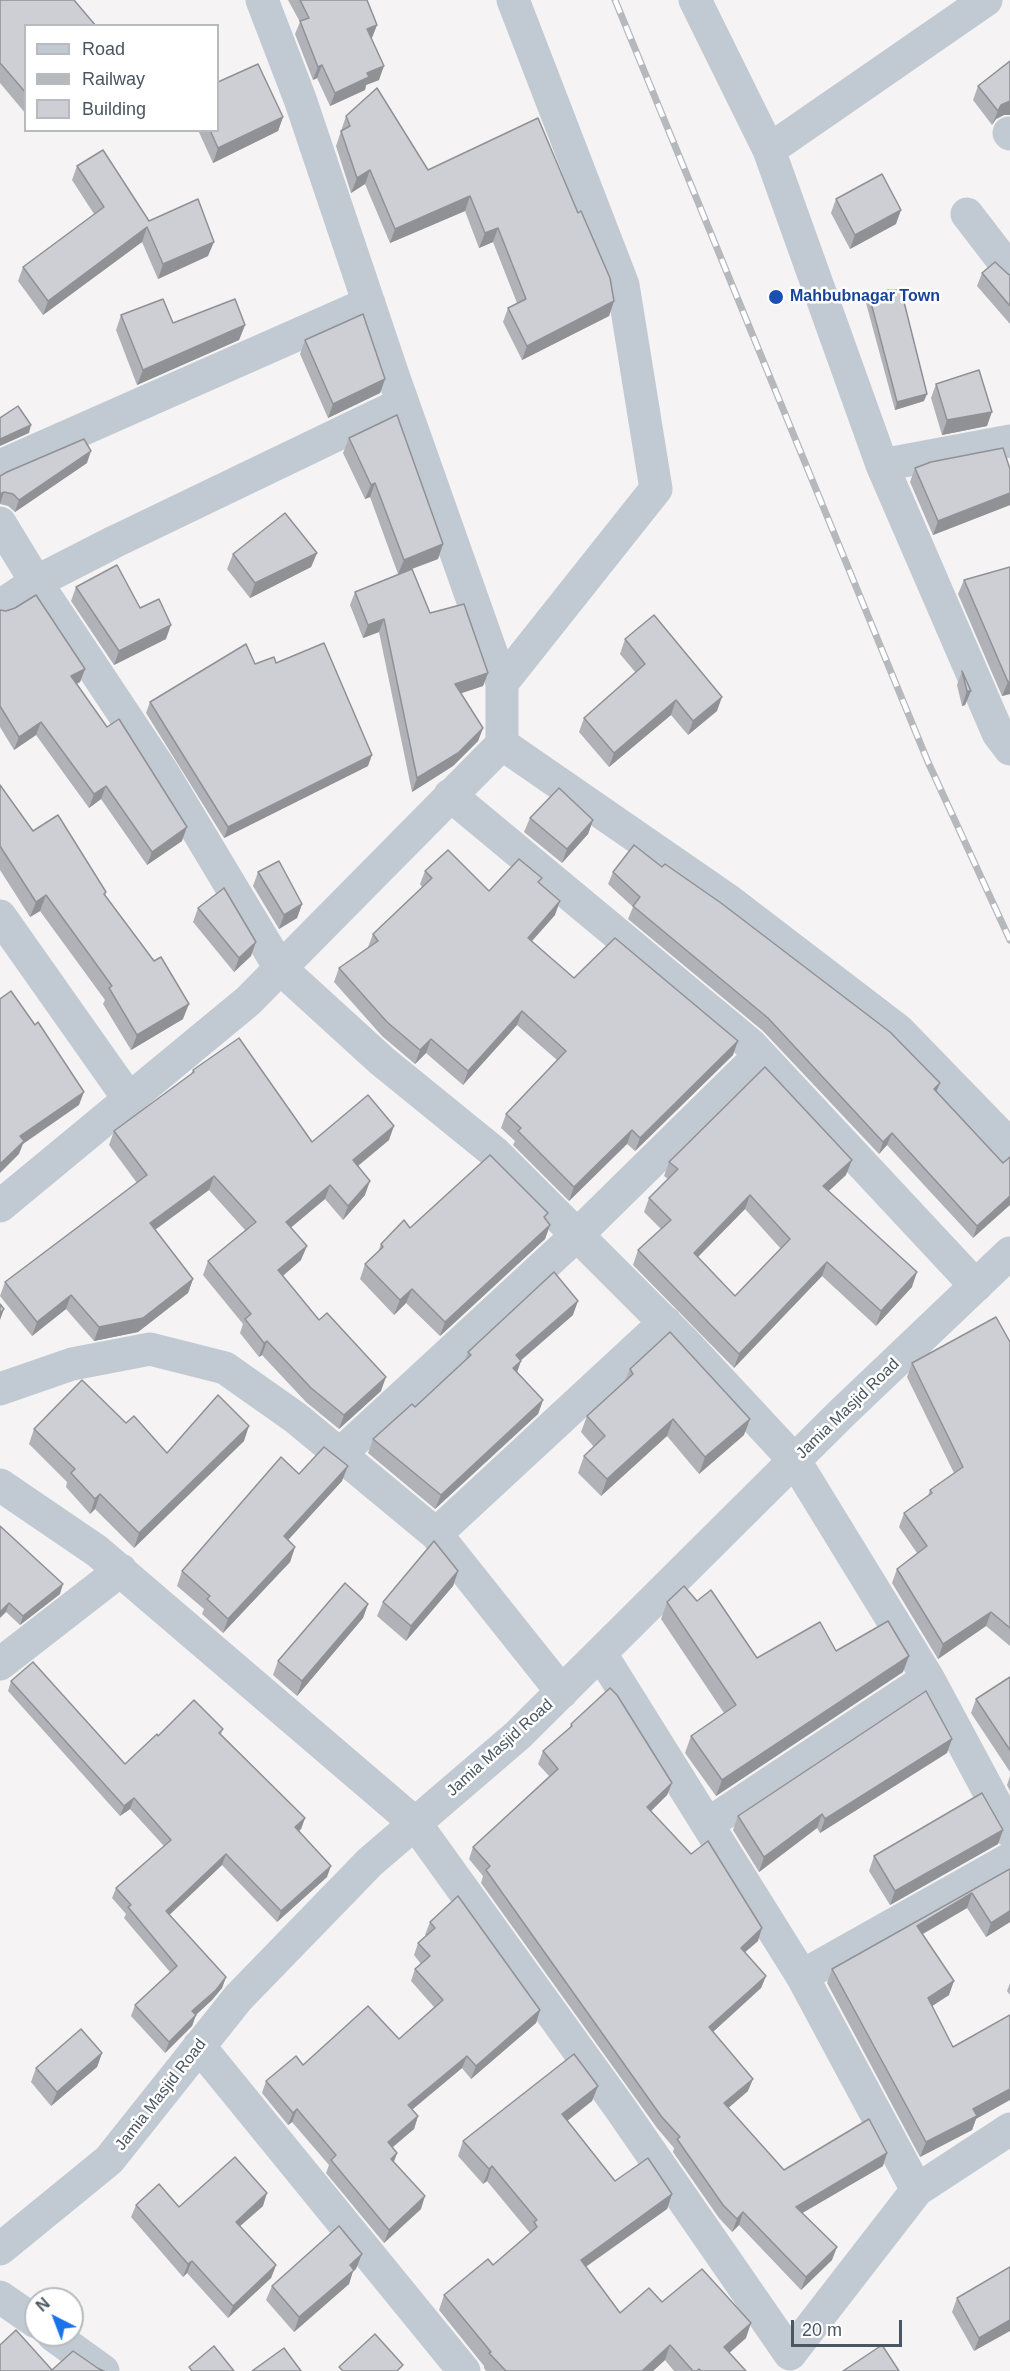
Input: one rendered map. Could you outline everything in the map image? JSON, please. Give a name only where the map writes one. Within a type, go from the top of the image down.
[{"type":"street","points":[[0,1206],[248,1001],[502,744],[502,683],[403,403],[300,99],[262,0]]},
{"type":"street","points":[[502,683],[656,489],[623,285],[513,0]]},
{"type":"street","points":[[695,0],[769,150],[882,465],[1006,738]]},
{"type":"street","points":[[769,150],[986,0]]},
{"type":"street","points":[[967,214],[1010,270]]},
{"type":"street","points":[[0,466],[369,303]]},
{"type":"street","points":[[0,606],[36,582],[403,403]]},
{"type":"street","points":[[882,465],[1010,441]]},
{"type":"street","points":[[0,524],[163,773],[280,968],[382,1061],[494,1152],[665,1322],[795,1461],[928,1678],[1010,1831]]},
{"type":"street","points":[[502,744],[728,900],[898,1030],[998,1133],[1010,1151]]},
{"type":"street","points":[[450,795],[751,1045],[976,1286]]},
{"type":"street","points":[[0,916],[129,1099]]},
{"type":"street","points":[[340,1454],[577,1235],[760,1055]]},
{"type":"street","name":"Jamia Masjid Road","points":[[0,2249],[109,2160],[238,1998],[353,1879],[518,1735],[795,1461],[1010,1253]]},
{"type":"street","points":[[436,1534],[665,1322]]},
{"type":"street","points":[[0,1389],[72,1364],[150,1349],[225,1368],[296,1418],[436,1534],[562,1692]]},
{"type":"street","points":[[0,1485],[121,1570],[416,1823],[613,2098],[786,2363],[917,2190],[1010,2128]]},
{"type":"street","points":[[0,1664],[121,1570]]},
{"type":"street","points":[[601,1654],[802,1976],[917,2190]]},
{"type":"street","points":[[708,1824],[928,1678]]},
{"type":"street","points":[[802,1976],[1010,1859]]},
{"type":"street","points":[[199,2046],[464,2371]]},
{"type":"street","points":[[0,2296],[24,2313]]},
{"type":"street","points":[[70,2347],[103,2371]]},
{"type":"building","points":[[0,0],[74,0],[94,24],[24,24],[24,91],[0,64]]},
{"type":"building","points":[[300,0],[367,0],[377,25],[367,29],[384,66],[367,73],[369,77],[335,93],[322,65],[318,67],[300,21],[309,18]]},
{"type":"building","points":[[1010,61],[1010,101],[1001,105],[998,111],[978,86]]},
{"type":"building","points":[[258,64],[283,117],[218,148],[211,132],[219,132],[219,82]]},
{"type":"building","points":[[377,88],[428,170],[538,118],[578,213],[581,211],[610,278],[614,301],[527,346],[508,308],[526,299],[498,228],[485,233],[470,196],[395,229],[370,170],[357,178],[341,131],[350,126],[346,116]]},
{"type":"building","points":[[103,150],[149,221],[198,199],[214,242],[163,264],[147,227],[48,301],[23,267],[104,207],[77,166]]},
{"type":"building","points":[[882,174],[901,210],[855,235],[836,199]]},
{"type":"building","points":[[995,262],[1010,275],[1010,306],[982,273]]},
{"type":"building","points":[[889,290],[901,290],[927,394],[897,402],[869,295]]},
{"type":"building","points":[[163,299],[173,323],[235,299],[245,325],[143,370],[121,315]]},
{"type":"building","points":[[363,314],[385,379],[333,404],[305,340]]},
{"type":"building","points":[[979,370],[992,412],[947,420],[936,384]]},
{"type":"building","points":[[18,406],[31,425],[0,439],[0,418]]},
{"type":"building","points":[[397,415],[443,544],[404,560],[375,483],[371,485],[349,438]]},
{"type":"building","points":[[84,439],[91,451],[19,500],[13,494],[4,492],[0,494],[0,476]]},
{"type":"building","points":[[1003,448],[1010,469],[1010,493],[938,521],[915,468],[931,462]]},
{"type":"building","points":[[285,513],[317,553],[255,583],[233,554]]},
{"type":"building","points":[[117,565],[140,608],[159,599],[171,625],[119,651],[76,587]]},
{"type":"building","points":[[1010,567],[1010,681],[1008,682],[964,580]]},
{"type":"building","points":[[412,569],[430,613],[464,604],[488,673],[455,684],[483,728],[458,753],[417,778],[384,619],[368,625],[355,592]]},
{"type":"building","points":[[36,595],[85,669],[71,676],[107,727],[119,719],[187,827],[152,852],[106,786],[94,794],[41,722],[19,737],[0,706],[0,610],[15,608]]},
{"type":"building","points":[[654,615],[722,697],[693,721],[676,700],[614,753],[584,718],[645,664],[625,639]]},
{"type":"building","points":[[324,643],[372,755],[228,827],[150,702],[246,644],[255,664],[274,657],[276,663]]},
{"type":"building","points":[[962,671],[971,691],[967,691]]},
{"type":"building","points":[[0,785],[33,831],[58,815],[106,892],[104,894],[154,961],[161,957],[189,1004],[137,1035],[109,988],[112,986],[46,895],[36,902],[0,846]]},
{"type":"building","points":[[559,788],[593,820],[567,849],[530,818]]},
{"type":"building","points":[[634,845],[662,867],[665,864],[721,903],[890,1032],[940,1083],[934,1089],[1003,1163],[1010,1157],[1010,1196],[977,1226],[892,1133],[883,1142],[768,1018],[633,906],[640,897],[613,872]]},
{"type":"building","points":[[448,850],[489,891],[519,859],[542,878],[538,882],[560,901],[528,938],[574,978],[615,938],[738,1041],[640,1138],[632,1130],[574,1187],[518,1131],[521,1128],[506,1114],[566,1051],[522,1011],[468,1071],[431,1039],[420,1050],[387,1022],[339,968],[378,941],[373,934],[432,878],[425,871]]},
{"type":"building","points":[[279,861],[302,904],[284,915],[258,872]]},
{"type":"building","points":[[224,888],[256,942],[239,958],[198,908]]},
{"type":"building","points":[[11,991],[35,1025],[38,1022],[84,1092],[20,1136],[24,1141],[0,1164],[0,999]]},
{"type":"building","points":[[239,1038],[312,1142],[368,1095],[394,1126],[353,1160],[370,1181],[348,1206],[330,1185],[286,1222],[307,1246],[278,1270],[319,1320],[327,1313],[386,1377],[344,1415],[311,1388],[267,1341],[264,1343],[245,1319],[251,1314],[208,1261],[256,1222],[214,1176],[150,1223],[193,1279],[143,1318],[99,1327],[71,1295],[37,1322],[5,1282],[147,1175],[114,1131]]},
{"type":"building","points":[[765,1067],[852,1160],[823,1186],[917,1272],[881,1311],[827,1262],[739,1354],[638,1250],[671,1220],[649,1198],[678,1169],[669,1162]],"holes":[[[750,1195],[790,1239],[735,1296],[694,1253]]]},
{"type":"building","points":[[490,1155],[548,1213],[544,1217],[550,1225],[445,1322],[412,1289],[400,1300],[365,1264],[383,1247],[381,1244],[404,1220],[410,1228]]},
{"type":"building","points":[[554,1272],[578,1301],[516,1355],[521,1361],[513,1368],[543,1400],[441,1495],[373,1439],[412,1404],[415,1407],[471,1355],[468,1352]]},
{"type":"building","points":[[996,1317],[1010,1342],[1010,1628],[991,1612],[943,1644],[897,1569],[927,1546],[904,1513],[932,1493],[930,1490],[963,1467],[912,1363]]},
{"type":"building","points":[[670,1332],[750,1419],[705,1457],[673,1419],[607,1479],[584,1456],[605,1436],[587,1416],[633,1374],[630,1369]]},
{"type":"building","points":[[82,1380],[126,1423],[134,1416],[167,1453],[218,1395],[249,1426],[139,1533],[100,1494],[95,1499],[71,1473],[75,1469],[34,1429]]},
{"type":"building","points":[[324,1447],[348,1466],[284,1536],[295,1547],[228,1619],[207,1599],[210,1596],[182,1571],[281,1457],[299,1474]]},
{"type":"building","points":[[0,1526],[63,1584],[23,1616],[9,1603],[0,1612]]},
{"type":"building","points":[[434,1541],[458,1571],[411,1626],[383,1602]]},
{"type":"building","points":[[345,1583],[368,1604],[302,1681],[278,1661]]},
{"type":"building","points":[[684,1586],[697,1601],[711,1590],[757,1658],[820,1622],[836,1651],[888,1621],[909,1656],[722,1780],[691,1736],[736,1705],[667,1602]]},
{"type":"building","points":[[33,1662],[125,1764],[157,1734],[158,1736],[194,1700],[223,1729],[219,1733],[305,1818],[295,1827],[331,1866],[281,1911],[226,1854],[166,1911],[226,1977],[216,1990],[192,2011],[196,2015],[169,2042],[135,2005],[177,1966],[128,1907],[131,1905],[116,1888],[171,1840],[134,1798],[124,1806],[11,1681]]},
{"type":"building","points":[[1010,1677],[1010,1750],[976,1699]]},
{"type":"building","points":[[610,1688],[617,1695],[672,1783],[647,1807],[691,1854],[708,1841],[762,1928],[741,1948],[766,1976],[709,2027],[753,2079],[724,2103],[784,2170],[869,2119],[887,2153],[796,2207],[837,2247],[806,2277],[743,2212],[737,2219],[723,2205],[677,2139],[680,2137],[661,2116],[486,1870],[490,1866],[473,1847],[558,1769],[543,1751]]},
{"type":"building","points":[[926,1691],[952,1739],[825,1819],[822,1814],[764,1857],[738,1816]]},
{"type":"building","points":[[982,1793],[1003,1830],[895,1891],[874,1856]]},
{"type":"building","points":[[1010,1869],[1010,1911],[991,1923],[972,1893],[917,1926],[954,1981],[928,1998],[953,2047],[1010,2015],[1010,2089],[973,2109],[977,2116],[926,2142],[832,1969]]},
{"type":"building","points":[[458,1896],[540,2010],[476,2066],[467,2056],[408,2105],[418,2116],[388,2142],[397,2153],[391,2159],[425,2196],[389,2230],[331,2160],[336,2155],[297,2109],[293,2113],[266,2081],[296,2056],[303,2065],[368,2006],[399,2039],[443,2000],[415,1969],[430,1956],[418,1943],[435,1928],[430,1922]]},
{"type":"building","points":[[81,2029],[102,2053],[57,2092],[36,2068]]},
{"type":"building","points":[[574,2054],[598,2086],[562,2114],[615,2181],[648,2158],[672,2194],[581,2260],[620,2313],[649,2288],[662,2302],[702,2269],[751,2323],[724,2347],[746,2371],[701,2371],[699,2369],[693,2371],[670,2345],[642,2371],[506,2371],[444,2295],[488,2259],[493,2265],[537,2227],[534,2222],[537,2220],[492,2166],[489,2169],[463,2141]]},
{"type":"building","points":[[235,2157],[267,2193],[236,2222],[276,2265],[233,2306],[192,2261],[188,2264],[136,2205],[159,2184],[179,2207]]},
{"type":"building","points":[[339,2226],[362,2254],[350,2265],[354,2270],[299,2317],[272,2286]]},
{"type":"building","points":[[1010,2267],[1010,2320],[979,2338],[957,2298]]},
{"type":"building","points":[[16,2330],[24,2339],[24,2347],[31,2347],[52,2370],[73,2351],[104,2371],[0,2371],[0,2345]]},
{"type":"building","points":[[375,2334],[403,2365],[397,2371],[343,2371],[339,2367]]},
{"type":"building","points":[[882,2345],[899,2371],[843,2371]]},
{"type":"building","points":[[214,2346],[234,2371],[192,2371],[189,2367]]},
{"type":"building","points":[[284,2348],[301,2371],[252,2371]]},
{"type":"railway","points":[[615,0],[928,762],[1010,940]]},
{"type":"place","name":"Mahbubnagar Town","points":[[776,297]]}]
